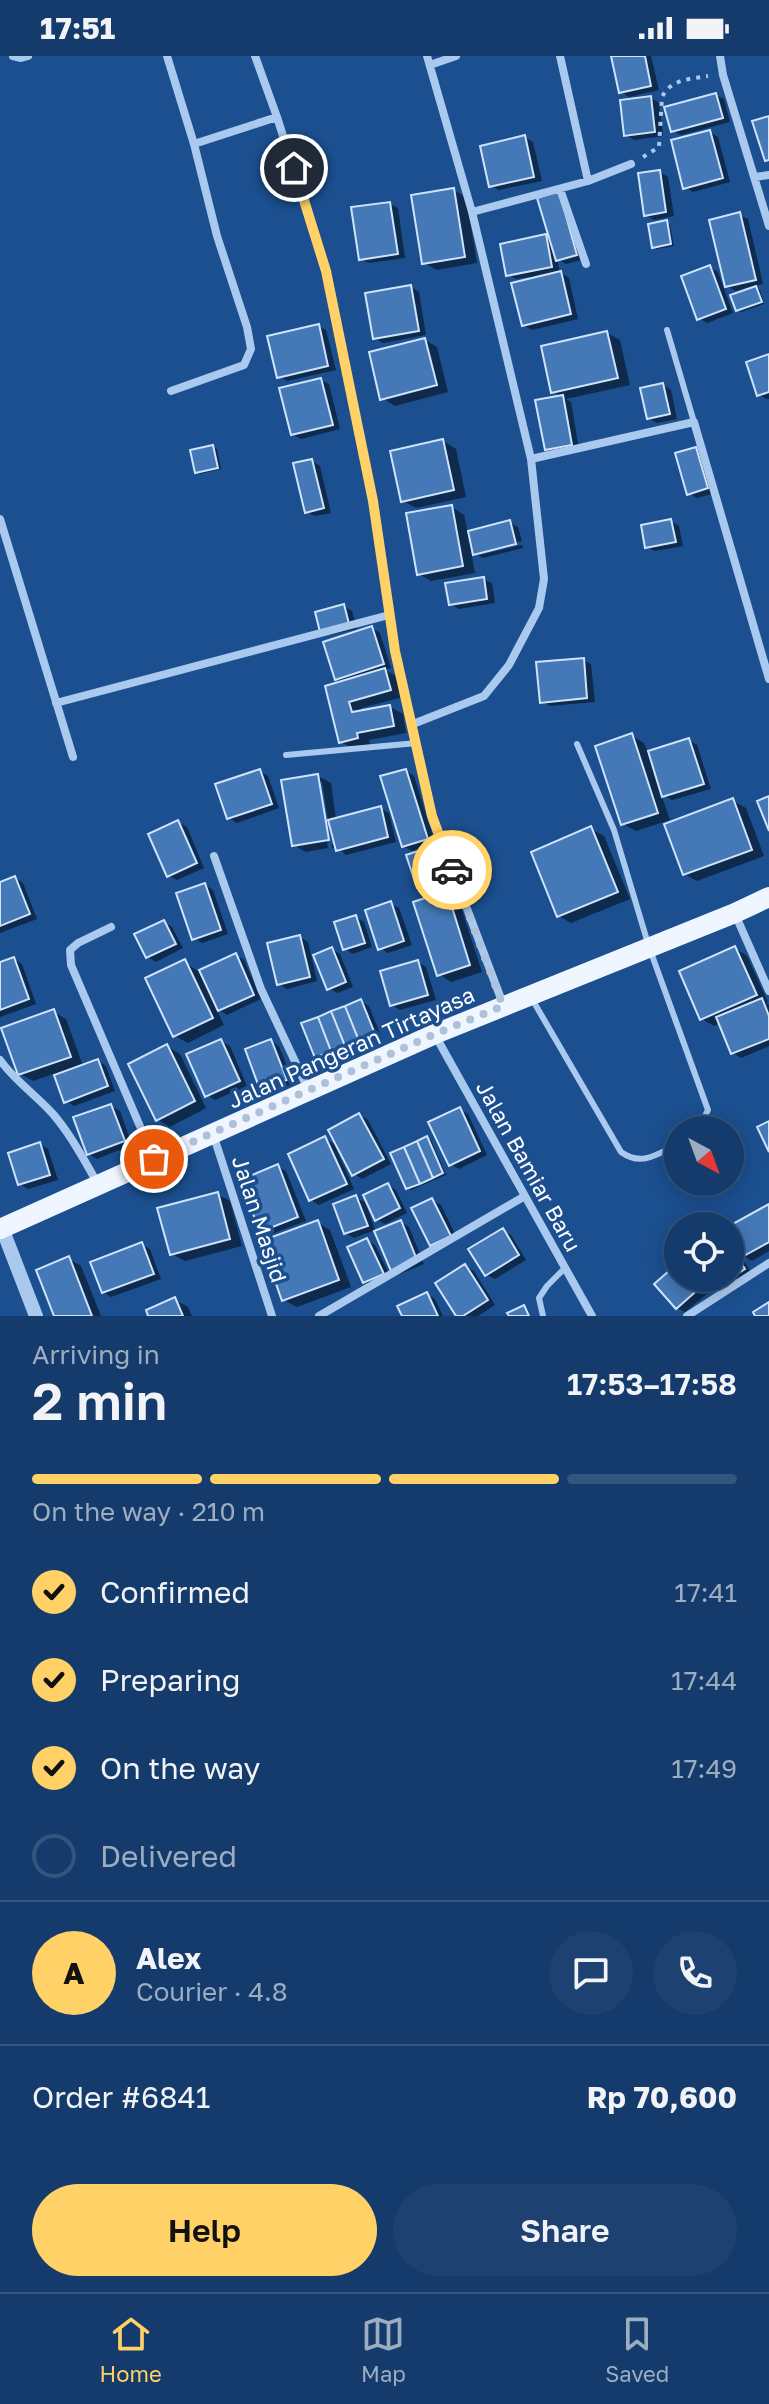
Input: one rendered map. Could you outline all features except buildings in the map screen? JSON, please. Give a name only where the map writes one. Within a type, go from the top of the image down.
[{"type":"main road","name":"Jalan Pangeran Tirtayasa","points":[[1,1228],[435,1034],[769,897]]},
{"type":"street","points":[[13,56],[28,56]]},
{"type":"street","points":[[167,56],[251,349],[244,365],[171,391]]},
{"type":"street","points":[[255,56],[326,271],[373,501],[395,651],[432,816],[503,1006]]},
{"type":"street","points":[[413,724],[484,696],[509,665],[539,608],[544,579],[531,459],[472,212],[428,60],[456,56]]},
{"type":"street","points":[[560,56],[588,181]]},
{"type":"street","points":[[720,56],[769,226]]},
{"type":"street","points":[[194,144],[277,117]]},
{"type":"street","points":[[472,212],[588,181],[631,164]]},
{"type":"street","points":[[754,177],[769,175]]},
{"type":"street","points":[[560,189],[586,264]]},
{"type":"street","points":[[531,459],[694,422],[769,679]]},
{"type":"street","points":[[0,519],[73,757]]},
{"type":"street","points":[[56,703],[389,615]]},
{"type":"street","points":[[214,856],[261,989],[309,1091]]},
{"type":"street","points":[[735,913],[769,991]]},
{"type":"street","points":[[111,927],[70,950],[71,965],[154,1159]]},
{"type":"street","name":"Jalan Bamiar Baru","points":[[435,1034],[592,1316]]},
{"type":"street","points":[[0,1060],[10,1074],[52,1113],[98,1185]]},
{"type":"street","name":"Jalan Masjid","points":[[213,1133],[272,1316]]},
{"type":"street","points":[[319,1316],[525,1196]]},
{"type":"street","points":[[1,1228],[36,1316]]},
{"type":"street","points":[[687,1316],[769,1263]]},
{"type":"lane","points":[[667,330],[694,422]]},
{"type":"lane","points":[[286,755],[417,743]]},
{"type":"lane","points":[[577,744],[614,830],[649,947],[708,1110],[705,1116]]},
{"type":"lane","points":[[530,996],[621,1152],[631,1159],[643,1161],[664,1151]]},
{"type":"lane","points":[[543,1316],[539,1298],[565,1268]]},
{"type":"path","points":[[631,164],[659,147],[662,97],[672,83],[723,75]]},
{"type":"way so far","points":[[154,1159],[503,1006],[452,870]]},
{"type":"route","points":[[294,168],[326,271],[373,501],[395,651],[432,816],[452,870]]}]
